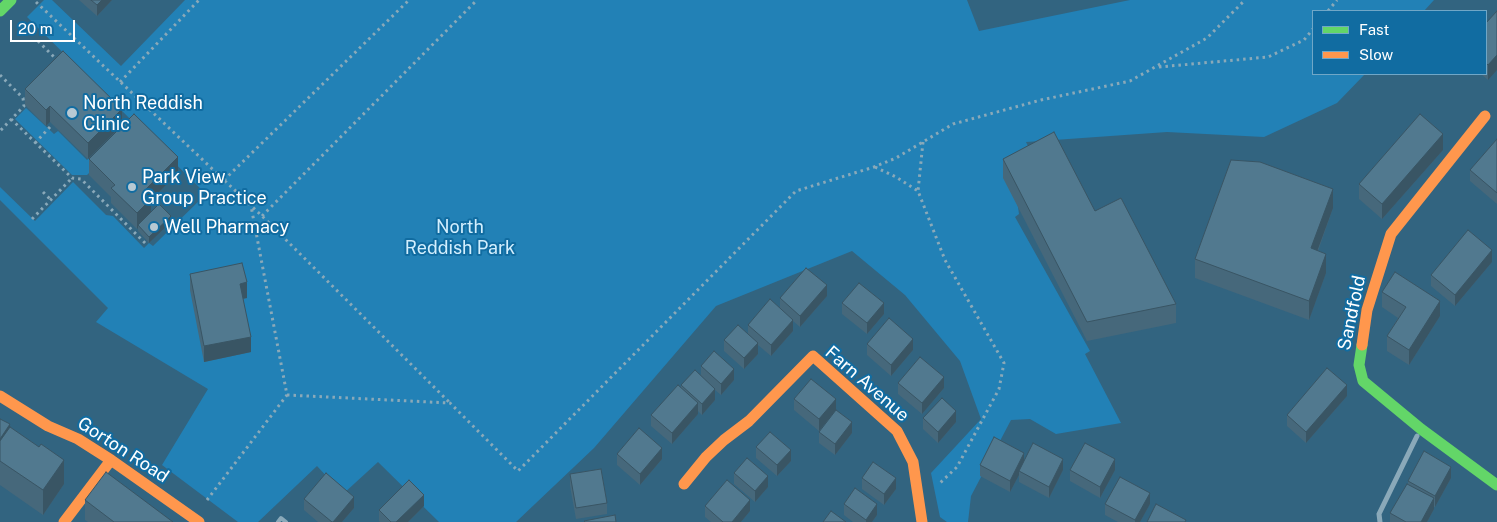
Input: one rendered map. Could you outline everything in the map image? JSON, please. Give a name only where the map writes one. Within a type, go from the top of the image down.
[{"type":"street","points":[[0,11],[11,0]]},
{"type":"street","name":"Sandfold","points":[[1485,116],[1391,234],[1367,310],[1359,365],[1363,380],[1421,429],[1497,485]]},
{"type":"street","name":"Farn Avenue","points":[[684,484],[706,457],[749,421],[812,356],[897,431],[904,442],[912,462],[922,522]]},
{"type":"street","name":"Gorton Road","points":[[0,396],[48,426],[78,439],[199,522]]},
{"type":"street","points":[[1380,522],[1379,514],[1421,429]]},
{"type":"street","points":[[64,522],[111,460]]},
{"type":"lane","points":[[278,522],[281,518],[286,522]]},
{"type":"path","points":[[34,0],[262,216],[518,470],[796,191],[874,167],[896,158],[953,124],[1041,100],[1130,81],[1208,38],[1246,0]]},
{"type":"path","points":[[120,82],[200,0]]},
{"type":"path","points":[[224,180],[408,0]]},
{"type":"path","points":[[262,216],[476,0]]},
{"type":"path","points":[[1329,10],[1337,0]]},
{"type":"path","points":[[1156,67],[1268,57],[1304,40],[1312,30]]},
{"type":"path","points":[[38,41],[58,62]]},
{"type":"path","points":[[0,75],[23,98],[24,106],[0,131]]},
{"type":"path","points":[[23,98],[29,92]]},
{"type":"path","points":[[11,119],[72,178],[81,179],[146,245]]},
{"type":"path","points":[[35,143],[50,127]]},
{"type":"path","points":[[919,502],[957,467],[999,389],[1004,362],[945,260],[918,191],[923,142]]},
{"type":"path","points":[[874,167],[896,177],[918,191]]},
{"type":"path","points":[[32,219],[72,178]]},
{"type":"path","points":[[43,192],[51,200]]},
{"type":"path","points":[[205,503],[287,395],[251,206]]},
{"type":"path","points":[[287,395],[450,403]]},
{"type":"green space","name":"North Reddish Park","points":[[44,0],[52,0],[121,66],[185,0],[967,0],[979,31],[1130,0],[1434,0],[1425,10],[1312,10],[1312,75],[1364,75],[1337,103],[1264,137],[1167,132],[1026,142],[1044,179],[1016,193],[1019,214],[1015,217],[1090,351],[1085,354],[1121,423],[1056,434],[1030,419],[1011,420],[971,496],[968,522],[947,522],[940,517],[931,473],[981,419],[960,361],[905,295],[852,251],[716,306],[594,448],[516,522],[439,522],[378,462],[343,494],[317,466],[258,522],[238,522],[162,465],[208,389],[96,322],[108,308],[0,200],[0,187],[35,221],[73,182],[106,215],[113,216],[144,248],[149,243],[153,246],[206,194],[27,17]]},
{"type":"green space","points":[[26,108],[54,134],[58,131],[87,160],[99,149],[106,156],[87,175],[72,175],[15,119]]},
{"type":"building","points":[[91,0],[102,0],[97,5]]},
{"type":"building","points":[[1497,11],[1497,55],[1488,65],[1487,64],[1487,22]]},
{"type":"building","name":"North Reddish Clinic","points":[[63,51],[122,109],[88,143],[50,106],[46,110],[25,89]]},
{"type":"building","name":"Park View Group Practice","points":[[134,114],[178,157],[143,192],[151,199],[137,213],[111,188],[115,185],[89,159]]},
{"type":"building","points":[[1420,114],[1443,134],[1382,204],[1359,184]]},
{"type":"building","points":[[1054,132],[1095,211],[1121,198],[1176,304],[1087,322],[1003,159]]},
{"type":"building","points":[[1497,139],[1497,193],[1470,170]]},
{"type":"building","points":[[1231,160],[1260,162],[1333,189],[1311,248],[1326,254],[1309,301],[1195,259]]},
{"type":"building","name":"Well Pharmacy","points":[[159,204],[171,216],[149,237],[138,225]]},
{"type":"building","points":[[1468,230],[1492,250],[1455,295],[1431,275]]},
{"type":"building","points":[[242,263],[247,282],[240,284],[251,337],[204,346],[190,274]]},
{"type":"building","points":[[806,268],[827,285],[800,316],[780,298]]},
{"type":"building","points":[[1395,272],[1440,301],[1409,350],[1387,336],[1406,307],[1382,292]]},
{"type":"building","points":[[859,283],[884,303],[867,323],[842,303]]},
{"type":"building","points":[[770,299],[793,320],[771,345],[748,325]]},
{"type":"building","points":[[889,318],[913,339],[891,365],[867,344]]},
{"type":"building","points":[[738,325],[758,343],[744,358],[724,340]]},
{"type":"building","points":[[714,351],[734,369],[721,384],[701,366]]},
{"type":"building","points":[[920,357],[944,377],[922,403],[898,383]]},
{"type":"building","points":[[1327,368],[1347,385],[1306,432],[1287,415]]},
{"type":"building","points":[[695,370],[715,389],[702,404],[681,385]]},
{"type":"building","points":[[811,379],[836,399],[819,419],[794,399]]},
{"type":"building","points":[[678,385],[698,403],[672,433],[651,415]]},
{"type":"building","points":[[942,398],[956,411],[938,432],[923,418]]},
{"type":"building","points":[[836,410],[852,422],[835,444],[819,432]]},
{"type":"building","points":[[0,419],[10,424],[0,439]]},
{"type":"building","points":[[10,427],[39,447],[41,444],[64,460],[43,490],[0,461],[0,441]]},
{"type":"building","points":[[639,428],[662,448],[640,474],[617,454]]},
{"type":"building","points":[[770,432],[791,450],[777,465],[756,447]]},
{"type":"building","points":[[994,437],[1024,453],[1010,481],[980,465]]},
{"type":"building","points":[[1033,443],[1063,459],[1049,487],[1019,471]]},
{"type":"building","points":[[1085,443],[1115,459],[1100,487],[1070,470]]},
{"type":"building","points":[[1424,451],[1451,467],[1435,496],[1408,481]]},
{"type":"building","points":[[747,458],[768,476],[755,491],[734,473]]},
{"type":"building","points":[[873,462],[896,478],[884,494],[862,478]]},
{"type":"building","points":[[601,469],[607,503],[576,508],[570,474]]},
{"type":"building","points":[[106,472],[173,522],[114,522],[85,500]]},
{"type":"building","points":[[326,473],[354,497],[333,522],[304,499]]},
{"type":"building","points":[[1120,477],[1150,493],[1135,520],[1105,504]]},
{"type":"building","points":[[409,480],[424,495],[396,522],[391,522],[379,510]]},
{"type":"building","points":[[727,480],[750,500],[732,522],[723,522],[705,506]]},
{"type":"building","points":[[1407,484],[1434,498],[1421,522],[1406,522],[1390,513]]},
{"type":"building","points":[[855,488],[877,504],[866,520],[844,504]]},
{"type":"building","points":[[1156,504],[1186,520],[1185,522],[1147,522]]},
{"type":"building","points":[[831,511],[846,522],[823,522]]},
{"type":"building","points":[[615,515],[616,522],[584,521]]},
{"type":"traffic: fast","points":[[0,11],[11,0]]},
{"type":"traffic: fast","points":[[1362,345],[1359,365],[1363,381],[1421,429],[1497,485]]},
{"type":"traffic: slow","points":[[1362,345],[1367,310],[1391,234],[1485,116]]},
{"type":"traffic: slow","points":[[684,484],[706,457],[749,421],[813,356],[897,431],[913,462],[922,522]]},
{"type":"traffic: slow","points":[[0,396],[48,426],[78,439],[199,522]]},
{"type":"traffic: slow","points":[[64,522],[111,460]]},
{"type":"place","name":"North Reddish Clinic","points":[[72,113]]},
{"type":"place","name":"Park View Group Practice","points":[[132,187]]},
{"type":"place","name":"Well Pharmacy","points":[[154,227]]}]
